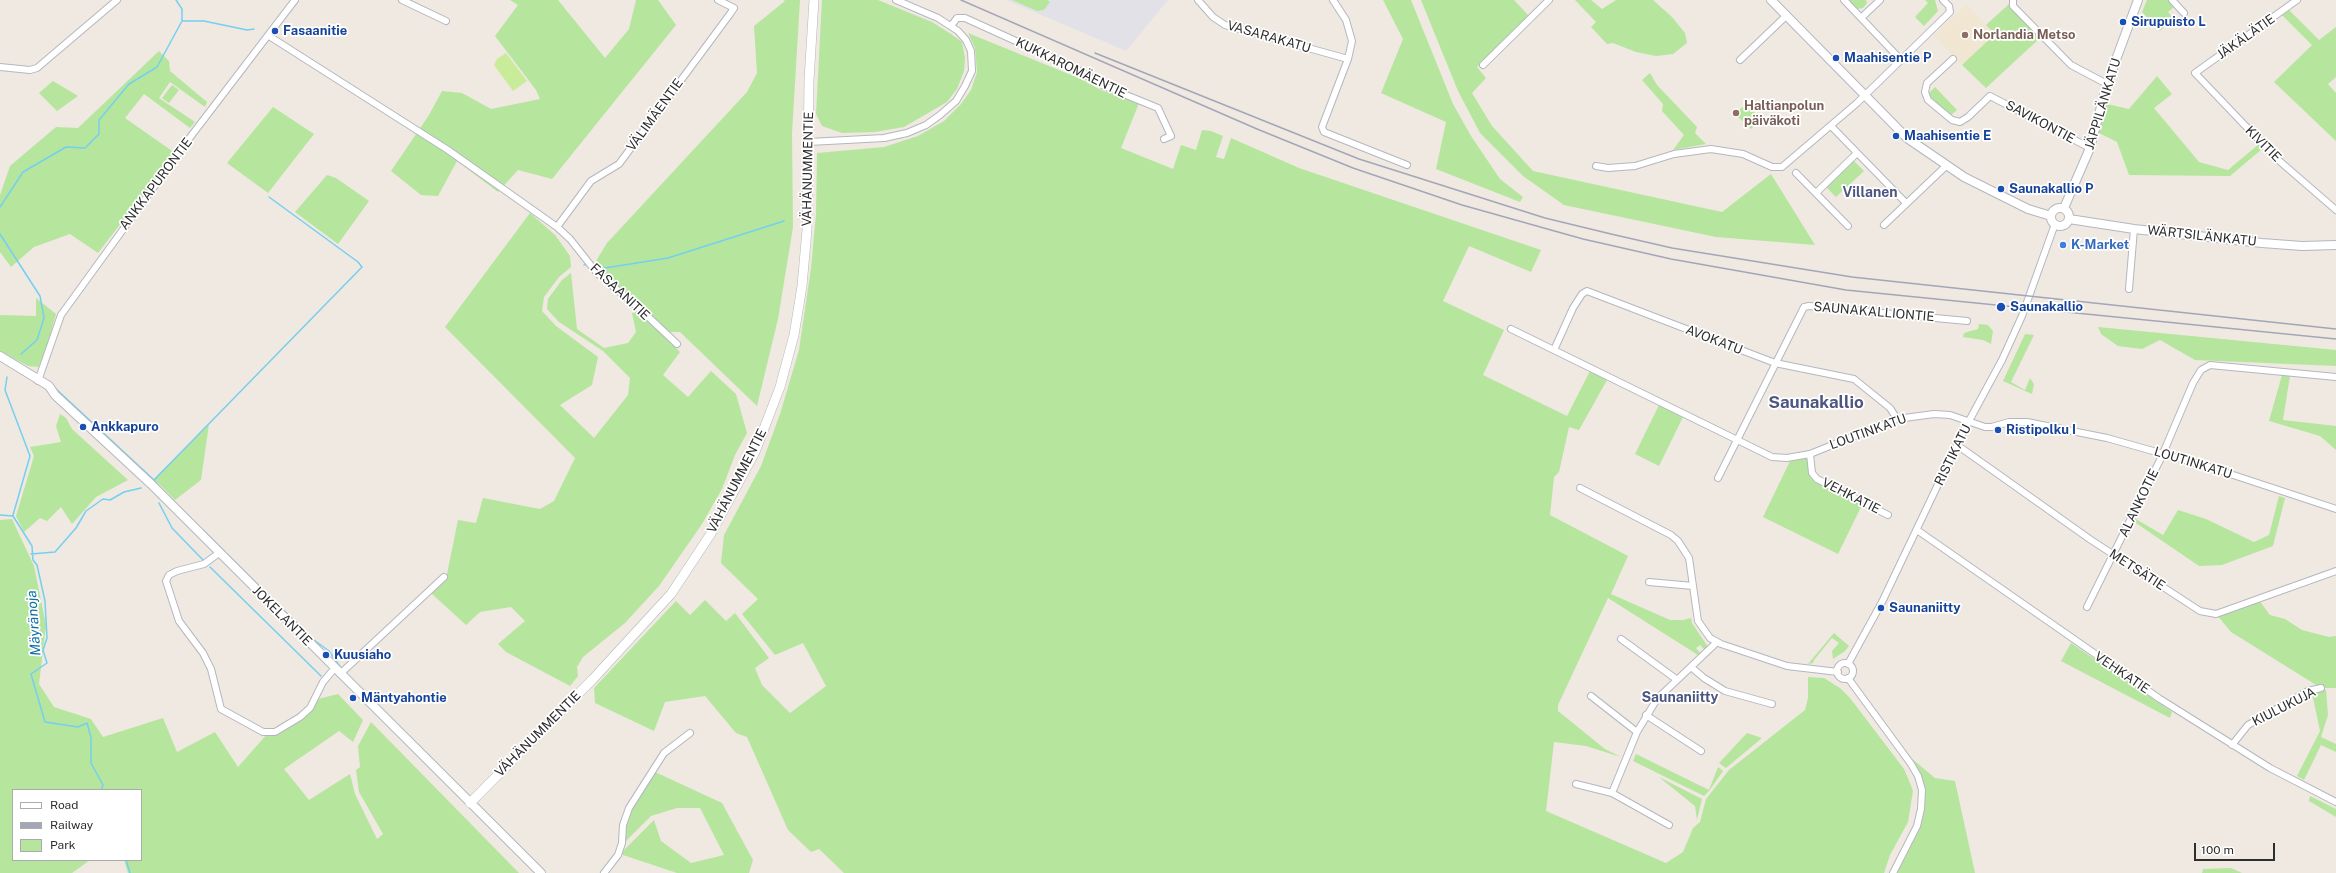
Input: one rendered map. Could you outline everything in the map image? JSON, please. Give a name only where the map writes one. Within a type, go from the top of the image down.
[{"type":"main road","name":"VÄHÄNUMMENTIE","points":[[470,803],[593,679],[670,594],[710,535],[745,472],[780,387],[794,335],[802,286],[807,230],[809,80],[814,1]]},
{"type":"street","points":[[0,67],[30,70],[37,68],[117,0]]},
{"type":"street","name":"ANKKAPURONTIE","points":[[38,381],[61,315],[188,140],[295,0]]},
{"type":"street","points":[[402,0],[446,21]]},
{"type":"street","name":"VÄLIMÄENTIE","points":[[557,227],[591,181],[619,164],[734,8],[718,0]]},
{"type":"street","points":[[809,142],[884,138],[907,133],[926,125],[956,101],[972,71],[971,51],[966,40],[951,26],[896,0]]},
{"type":"street","name":"VASARAKATU","points":[[1198,0],[1213,17],[1225,25],[1348,60]]},
{"type":"street","points":[[1333,0],[1346,20],[1352,41],[1348,60],[1322,127],[1324,132],[1407,165]]},
{"type":"street","points":[[1483,65],[1550,0]]},
{"type":"street","points":[[1771,0],[1907,138],[1946,166],[2028,209],[2051,216],[2055,224],[2062,226],[2070,219],[2069,214],[2064,208],[2055,208],[2051,216]]},
{"type":"street","points":[[1844,0],[1901,60]]},
{"type":"street","points":[[1861,18],[1880,0]]},
{"type":"street","points":[[1596,166],[1608,168],[1635,166],[1674,154],[1711,149],[1743,154],[1772,167],[1782,167],[1864,96],[1950,12],[1949,6],[1943,0]]},
{"type":"street","points":[[2013,0],[2013,6],[2071,65],[2107,84]]},
{"type":"street","name":"JÄPPILÄNKATU","points":[[2064,208],[2090,148],[2107,84],[2138,0]]},
{"type":"street","points":[[2172,0],[2184,13]]},
{"type":"street","name":"JÄKÄLÄTIE","points":[[2195,73],[2297,0]]},
{"type":"street","points":[[1740,60],[1786,16]]},
{"type":"street","name":"KUKKAROMÄENTIE","points":[[951,26],[957,18],[965,18],[1073,67],[1104,86],[1158,108],[1171,136],[1164,138]]},
{"type":"street","name":"FASAANITIE","points":[[268,36],[448,150],[557,227],[570,239],[597,273],[642,311],[676,344]]},
{"type":"street","name":"SAVIKONTIE","points":[[1953,59],[1927,83],[1925,92],[1928,100],[1947,117],[1960,122],[1968,117],[1990,96],[2090,148]]},
{"type":"street","name":"KIVITIE","points":[[2195,73],[2276,158],[2336,210]]},
{"type":"street","points":[[1831,126],[1906,203]]},
{"type":"street","points":[[1817,192],[1857,153]]},
{"type":"street","points":[[1884,225],[1946,166]]},
{"type":"street","points":[[1796,173],[1817,192],[1848,226]]},
{"type":"street","name":"WÄRTSILÄNKATU","points":[[2070,219],[2134,229],[2289,245],[2336,245]]},
{"type":"street","name":"RISTIKATU","points":[[1848,664],[1917,530],[1957,445],[2002,360],[2022,316],[2055,224]]},
{"type":"street","points":[[2129,289],[2134,229]]},
{"type":"street","name":"AVOKATU","points":[[1554,350],[1574,308],[1582,294],[1587,291],[1775,363],[1854,379],[1890,408],[1897,419]]},
{"type":"street","name":"SAUNAKALLIONTIE","points":[[1718,478],[1800,310],[1809,306],[1967,321]]},
{"type":"street","name":"LOUTINKATU","points":[[1512,329],[1772,457],[1787,458],[1810,454],[1897,419],[1934,414],[1950,415],[1992,427],[2009,422],[2032,423],[2101,437],[2163,453],[2336,509]]},
{"type":"street","name":"JOKELANTIE","points":[[0,356],[38,381],[45,390],[55,394],[145,479],[541,873]]},
{"type":"street","name":"ALANKOTIE","points":[[2087,607],[2114,555],[2163,453],[2193,383],[2201,370],[2206,366],[2336,377]]},
{"type":"street","name":"METSÄTIE","points":[[1957,445],[2114,555],[2200,612],[2216,614],[2336,571]]},
{"type":"street","name":"VEHKATIE","points":[[1810,454],[1812,473],[1817,479],[1888,515]]},
{"type":"street","points":[[1580,488],[1675,538],[1689,558],[1698,621],[1705,632],[1716,643],[1788,666],[1838,672]]},
{"type":"street","name":"VEHKATIE","points":[[1917,530],[2070,638],[2232,745],[2270,768],[2336,802]]},
{"type":"street","points":[[219,553],[204,564],[170,575],[166,581],[178,621],[203,653],[211,669],[221,708],[264,732],[275,732],[300,717],[310,708],[324,682],[444,577]]},
{"type":"street","points":[[1650,582],[1693,586]]},
{"type":"street","points":[[1622,639],[1676,679]]},
{"type":"street","points":[[1612,793],[1637,732],[1657,699],[1676,679],[1716,643]]},
{"type":"street","points":[[1838,672],[1842,664],[1848,664],[1853,671],[1848,678]]},
{"type":"street","points":[[1691,667],[1704,678],[1725,690],[1772,704]]},
{"type":"street","points":[[1838,672],[1841,677],[1848,678],[1911,764],[1918,776],[1922,790],[1921,809],[1917,826],[1893,873]]},
{"type":"street","name":"KIULUKUJA","points":[[2232,745],[2248,724],[2308,691],[2321,688]]},
{"type":"street","points":[[1591,696],[1637,732]]},
{"type":"street","points":[[1646,715],[1701,751]]},
{"type":"street","points":[[604,873],[618,855],[622,844],[623,825],[629,808],[664,753],[690,733]]},
{"type":"street","points":[[1576,784],[1612,793],[1669,825]]},
{"type":"shaded area","points":[[1006,0],[1168,0],[1126,51]]},
{"type":"shaded area","name":"Norlandia Metso","points":[[1966,5],[1995,34],[1962,65],[1934,36]]},
{"type":"green space","points":[[510,0],[558,0],[605,58],[629,29],[636,0],[658,0],[676,25],[552,179],[518,170],[498,192],[457,161],[438,196],[421,195],[391,171],[429,115],[442,91],[462,93],[491,109],[540,99],[536,90],[495,36],[518,5]]},
{"type":"green space","points":[[783,0],[800,0],[792,133],[793,227],[778,319],[757,406],[680,332],[666,332],[595,268],[596,261],[607,243],[747,92],[757,73],[754,26],[785,1]]},
{"type":"green space","points":[[822,0],[878,0],[932,22],[951,34],[962,42],[965,58],[964,71],[957,89],[947,102],[904,127],[875,132],[842,133],[822,126],[816,114]]},
{"type":"green space","points":[[1012,0],[1047,0],[1050,2],[1044,10],[1037,11]]},
{"type":"green space","points":[[1383,0],[1411,0],[1453,104],[1471,136],[1500,179],[1523,197],[1520,202],[1436,169],[1446,122],[1381,93],[1403,39]]},
{"type":"green space","points":[[1421,0],[1514,0],[1529,16],[1477,67],[1486,78],[1472,93],[1492,126],[1533,171],[1722,212],[1771,174],[1815,245],[1716,237],[1564,205],[1523,176],[1480,133],[1458,91]]},
{"type":"green space","points":[[1575,0],[1591,0],[1602,9],[1616,0],[1653,0],[1672,17],[1685,33],[1687,43],[1673,54],[1656,56],[1636,52],[1613,43],[1607,44],[1591,27],[1596,22]]},
{"type":"green space","points":[[1848,0],[1866,0],[1867,3],[1863,8],[1857,9]]},
{"type":"green space","points":[[1925,0],[1935,0],[1938,11],[1924,26],[1915,17],[1928,3]]},
{"type":"green space","points":[[2147,0],[2170,0],[2175,6],[2168,12],[2173,18],[2160,31],[2142,12]]},
{"type":"green space","points":[[2009,4],[2040,38],[1986,88],[1962,65],[1995,34],[1986,25]]},
{"type":"green space","points":[[2289,10],[2319,40],[2336,27],[2336,77],[2328,84],[2336,93],[2336,141],[2274,82],[2312,45],[2282,15]]},
{"type":"green space","points":[[968,33],[1081,79],[1101,90],[1139,103],[1121,148],[1173,169],[1181,145],[1196,150],[1202,130],[1211,131],[1223,136],[1216,157],[1224,159],[1231,138],[1299,168],[1541,250],[1531,272],[1469,246],[1443,301],[1504,330],[1483,375],[1567,416],[1590,371],[1607,380],[1579,430],[1569,427],[1559,472],[1554,477],[1550,515],[1628,556],[1611,594],[1670,620],[1683,620],[1691,618],[1692,623],[1708,647],[1705,650],[1700,645],[1696,648],[1700,653],[1698,655],[1608,598],[1558,705],[1558,711],[1605,749],[1621,757],[1586,746],[1554,742],[1546,811],[1666,863],[1683,852],[1693,828],[1700,822],[1706,799],[1729,770],[1805,710],[1808,698],[1808,677],[1824,678],[1840,688],[1850,698],[1904,769],[1913,791],[1908,822],[1890,855],[1884,873],[844,873],[819,849],[811,852],[788,830],[747,737],[736,733],[705,696],[665,702],[654,731],[595,703],[594,688],[676,601],[690,615],[705,600],[726,621],[735,613],[769,658],[755,668],[762,685],[790,713],[826,686],[803,643],[775,655],[742,614],[758,599],[721,563],[724,535],[761,466],[780,414],[799,350],[811,268],[816,214],[817,153],[884,147],[918,136],[944,121],[961,104],[971,90],[977,72],[975,48]]},
{"type":"green space","points":[[159,51],[169,61],[170,71],[207,102],[205,107],[170,82],[159,98],[195,122],[190,128],[144,94],[125,118],[175,153],[98,253],[70,234],[34,247],[11,267],[0,252],[0,195],[10,166],[56,127],[78,128]]},
{"type":"green space","points":[[506,53],[527,81],[513,91],[494,65],[497,59]]},
{"type":"green space","points":[[1650,73],[1657,85],[1697,127],[1695,133],[1706,144],[1673,150],[1684,135],[1662,111],[1663,104],[1642,80]]},
{"type":"green space","points":[[2157,76],[2172,94],[2154,108],[2199,162],[2228,170],[2259,144],[2262,149],[2230,176],[2129,175],[2117,142],[2099,133],[2107,104],[2129,109]]},
{"type":"green space","points":[[53,81],[78,96],[57,111],[39,93]]},
{"type":"green space","points":[[172,85],[179,90],[169,103],[162,98]]},
{"type":"green space","points":[[1935,87],[1957,110],[1950,116],[1928,94]]},
{"type":"green space","points":[[1747,103],[1760,120],[1751,129],[1735,114]]},
{"type":"green space","points":[[273,107],[314,134],[268,193],[227,163]]},
{"type":"green space","points":[[1853,160],[1864,171],[1836,197],[1825,186]]},
{"type":"green space","points":[[327,175],[336,178],[369,201],[338,244],[295,212]]},
{"type":"green space","points":[[530,213],[555,235],[570,256],[571,267],[559,277],[544,297],[542,311],[556,326],[598,357],[592,385],[560,405],[594,438],[628,395],[630,378],[603,351],[559,322],[547,309],[548,299],[562,280],[571,273],[577,329],[604,348],[628,343],[636,332],[632,313],[638,311],[680,352],[663,375],[688,397],[711,371],[736,394],[747,433],[735,455],[722,489],[702,524],[659,586],[625,623],[583,657],[577,667],[578,676],[570,686],[506,652],[498,644],[525,621],[511,607],[480,612],[466,625],[431,593],[446,579],[458,520],[476,523],[483,498],[540,509],[554,501],[575,458],[445,327]]},
{"type":"green space","points":[[36,298],[56,314],[45,354],[38,367],[28,366],[0,351],[0,315],[36,316]]},
{"type":"green space","points":[[1979,324],[1988,325],[1993,331],[1991,344],[1983,340],[1963,337],[1964,333],[1978,329]]},
{"type":"green space","points":[[2098,327],[2336,350],[2336,366],[2195,360],[2160,340],[2142,349],[2118,346],[2101,334]]},
{"type":"green space","points":[[2025,334],[2034,335],[2011,382],[2025,390],[2030,378],[2034,384],[2032,394],[2003,381]]},
{"type":"green space","points":[[2282,375],[2290,376],[2283,420],[2336,426],[2336,450],[2320,436],[2269,421]]},
{"type":"green space","points":[[1659,405],[1683,417],[1659,466],[1635,454]]},
{"type":"green space","points":[[60,414],[66,418],[72,429],[128,480],[96,497],[72,524],[61,507],[47,521],[40,518],[24,532],[16,516],[34,456],[30,447],[61,442],[56,426]]},
{"type":"green space","points":[[209,424],[201,480],[175,500],[154,479]]},
{"type":"green space","points":[[1808,457],[1812,479],[1862,505],[1838,554],[1763,517],[1790,461]]},
{"type":"green space","points":[[2279,496],[2285,498],[2273,546],[2222,565],[2199,566],[2133,521],[2134,518],[2163,535],[2178,510],[2206,519],[2254,542],[2269,535]]},
{"type":"green space","points":[[12,519],[34,566],[46,625],[39,684],[54,707],[91,719],[103,737],[163,718],[177,752],[215,732],[238,767],[268,733],[310,708],[318,699],[338,694],[363,720],[353,742],[339,731],[284,769],[309,800],[350,774],[355,794],[377,839],[383,834],[359,792],[356,770],[360,767],[358,746],[371,722],[519,873],[128,873],[124,861],[142,861],[142,789],[12,789],[12,861],[89,861],[72,873],[0,873],[0,520]]},
{"type":"green space","points":[[2258,599],[2270,615],[2285,619],[2302,630],[2329,637],[2336,636],[2336,688],[2321,688],[2231,632],[2216,614]]},
{"type":"green space","points":[[1834,633],[1849,646],[1845,651],[1833,659],[1832,651],[1839,643],[1832,638],[1813,663],[1808,664]]},
{"type":"green space","points":[[2071,643],[2172,712],[2170,718],[2061,661]]},
{"type":"green space","points":[[2326,690],[2328,715],[2321,737],[2336,744],[2336,752],[2321,745],[2304,780],[2297,776],[2320,731],[2312,693]]},
{"type":"green space","points":[[1747,733],[1762,738],[1726,768],[1719,763]]},
{"type":"green space","points":[[1636,754],[1709,790],[1718,767],[1723,771],[1709,791],[1704,796],[1633,761]]},
{"type":"green space","points":[[1911,758],[1935,778],[1955,781],[1975,873],[1897,873],[1920,828],[1925,808],[1925,788],[1921,775]]},
{"type":"green space","points":[[655,772],[722,803],[753,860],[749,873],[677,873],[620,854],[654,820],[661,841],[691,863],[724,855],[700,808],[677,808],[651,816],[625,842],[625,826],[631,808]]},
{"type":"green space","points":[[1659,777],[1702,799],[1697,820],[1695,806]]},
{"type":"green space","points":[[2310,796],[2336,809],[2336,817],[2309,801]]},
{"type":"green space","points":[[2231,868],[2242,873],[2202,873],[2203,869]]},
{"type":"waterway","points":[[176,0],[182,9],[182,20]]},
{"type":"waterway","points":[[0,207],[23,172],[66,147],[85,148],[99,134],[99,120],[129,84],[157,67],[182,21],[204,21],[247,30],[254,29]]},
{"type":"waterway","points":[[55,388],[154,480],[362,267],[358,262],[269,197]]},
{"type":"waterway","points":[[596,266],[605,268],[668,258],[784,221]]},
{"type":"waterway","points":[[0,234],[40,296],[44,318],[37,340],[21,354]]},
{"type":"waterway","points":[[7,377],[5,390],[30,456],[13,515]]},
{"type":"waterway","points":[[154,480],[160,488]]},
{"type":"waterway","points":[[31,554],[55,552],[76,528],[86,511],[103,499],[110,500],[124,492],[141,488]]},
{"type":"waterway","points":[[159,503],[172,528],[204,561]]},
{"type":"waterway","name":"Mäyränoja","points":[[0,515],[13,516],[32,546],[33,560],[37,565],[45,601],[47,638],[43,650],[47,663],[31,674],[45,722],[78,727],[87,723],[91,738],[91,763],[103,785],[101,789]]},
{"type":"waterway","points":[[204,531],[224,551]]},
{"type":"waterway","points":[[228,555],[265,592]]},
{"type":"waterway","points":[[210,567],[321,676]]},
{"type":"waterway","points":[[271,598],[314,640],[329,651],[341,668]]},
{"type":"waterway","name":"Mäyränoja","points":[[126,861],[130,873]]},
{"type":"railway","points":[[961,0],[1257,129],[1353,168],[1462,205],[1583,239],[1671,259],[1846,290],[2336,339]]},
{"type":"railway","points":[[1095,53],[1359,159],[1545,218],[1672,248],[1852,277],[2336,329]]},
{"type":"place","name":"Sirupuisto L","points":[[2123,22]]},
{"type":"place","name":"Fasaanitie","points":[[275,31]]},
{"type":"place","name":"Norlandia Metso","points":[[1965,35]]},
{"type":"place","name":"Maahisentie P","points":[[1836,58]]},
{"type":"place","name":"Haltianpolun päiväkoti","points":[[1736,113]]},
{"type":"place","name":"Maahisentie E","points":[[1896,136]]},
{"type":"place","name":"Saunakallio P","points":[[2001,189]]},
{"type":"place","name":"K-Market","points":[[2063,245]]},
{"type":"place","name":"Saunakallio","points":[[2001,307]]},
{"type":"place","name":"Ankkapuro","points":[[83,427]]},
{"type":"place","name":"Ristipolku I","points":[[1998,430]]},
{"type":"place","name":"Saunaniitty","points":[[1881,608]]},
{"type":"place","name":"Kuusiaho","points":[[326,655]]},
{"type":"place","name":"Mäntyahontie","points":[[353,698]]},
{"type":"district","name":"Villanen","points":[[1870,193]]},
{"type":"district","name":"Saunakallio","points":[[1816,403]]},
{"type":"district","name":"Saunaniitty","points":[[1680,698]]}]
